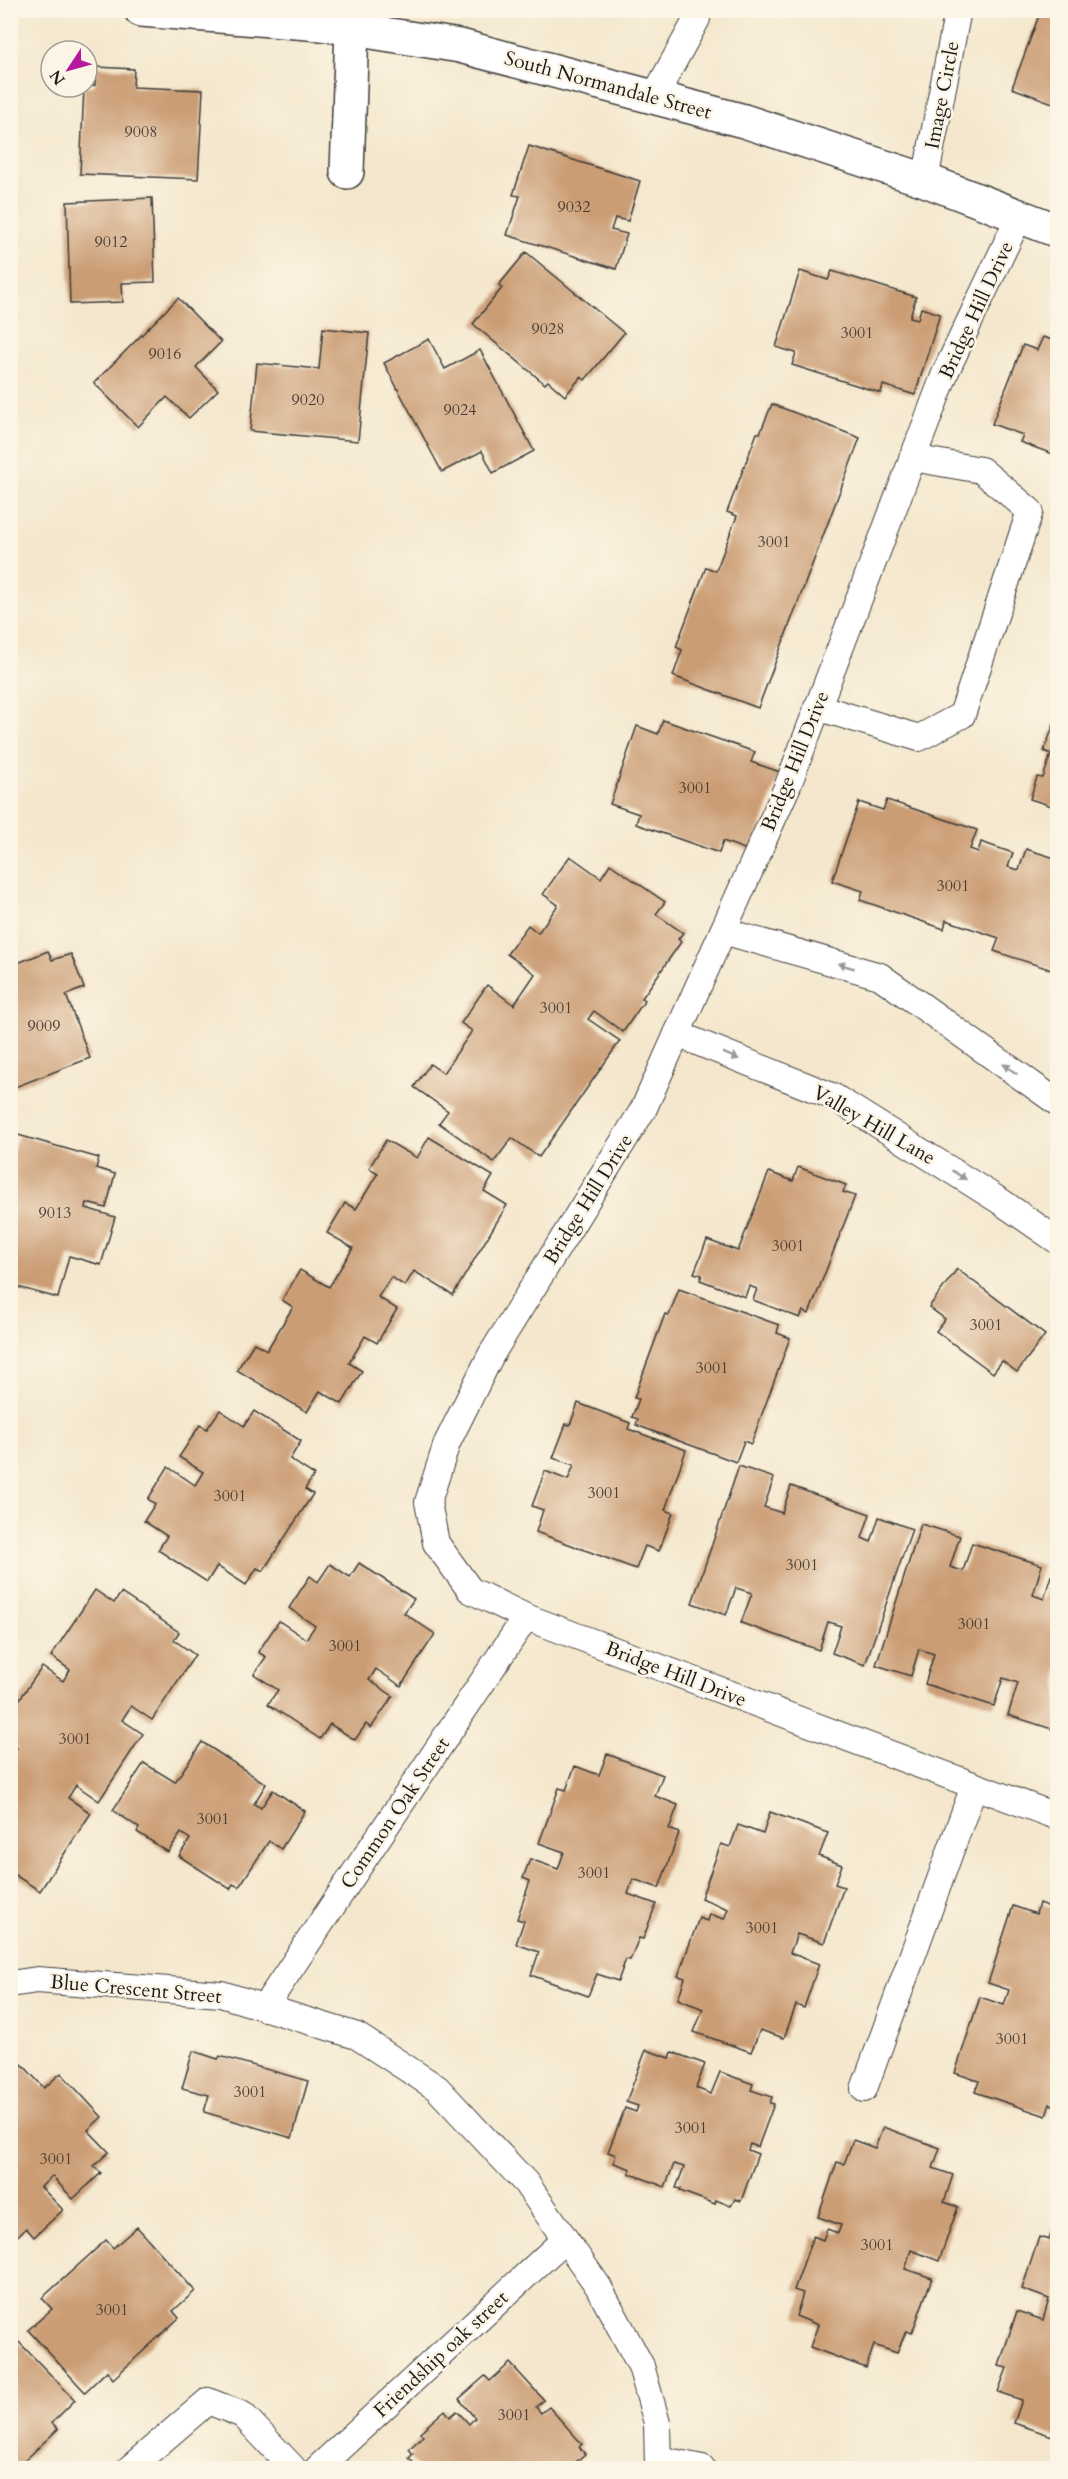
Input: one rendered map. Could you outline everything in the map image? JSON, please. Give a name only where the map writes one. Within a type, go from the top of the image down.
[{"type":"street","name":"South Normandale Street","points":[[141,10],[352,28],[460,46],[744,120],[925,180],[1058,231]]},
{"type":"street","points":[[347,171],[352,28]]},
{"type":"lane","points":[[654,97],[697,19],[698,10]]},
{"type":"lane","name":"Image Circle","points":[[925,180],[958,10]]},
{"type":"lane","name":"Bridge Hill Drive","points":[[1019,217],[946,371],[788,784],[644,1108],[491,1355],[447,1443],[428,1502],[436,1544],[470,1590],[526,1617],[1058,1817]]},
{"type":"lane","points":[[817,706],[919,738],[962,715],[1030,511],[981,470],[912,458]]},
{"type":"lane","points":[[723,931],[880,976],[1058,1103]]},
{"type":"lane","name":"Valley Hill Lane","points":[[677,1034],[834,1097],[1000,1201],[1054,1231]]},
{"type":"lane","name":"Common Oak Street","points":[[264,2008],[526,1617]]},
{"type":"lane","points":[[864,2089],[974,1786]]},
{"type":"lane","name":"Blue Crescent Street","points":[[10,1984],[37,1980],[221,1994],[357,2036],[437,2088],[526,2183],[598,2286],[641,2366],[657,2423],[658,2464]]},
{"type":"lane","name":"Friendship oak street","points":[[318,2469],[564,2240]]},
{"type":"lane","points":[[130,2469],[208,2401],[243,2415],[293,2469]]},
{"type":"lane","points":[[658,2464],[702,2469]]},
{"type":"building","points":[[1041,10],[1058,10],[1058,105],[1012,88]]},
{"type":"building","points":[[99,67],[134,69],[133,87],[203,90],[198,179],[80,174],[83,99],[99,99]]},
{"type":"building","points":[[529,146],[640,181],[628,221],[615,218],[611,230],[627,234],[616,269],[507,235],[520,196],[513,195]]},
{"type":"building","points":[[152,198],[155,282],[122,283],[123,302],[70,304],[67,202]]},
{"type":"building","points":[[526,252],[624,333],[585,380],[581,377],[565,396],[548,381],[545,384],[473,324],[502,288],[499,285]]},
{"type":"building","points":[[800,271],[828,280],[832,271],[916,297],[910,317],[918,319],[921,308],[940,314],[915,395],[883,385],[881,393],[792,365],[796,353],[776,347]]},
{"type":"building","points":[[178,298],[221,342],[196,367],[218,390],[189,418],[167,397],[138,427],[94,383]]},
{"type":"building","points":[[323,328],[369,333],[358,441],[250,431],[257,363],[319,369]]},
{"type":"building","points":[[1043,337],[1058,342],[1058,456],[1020,442],[1023,435],[992,424],[1023,345],[1037,350]]},
{"type":"building","points":[[429,339],[445,369],[480,350],[534,451],[493,473],[482,451],[442,472],[384,363]]},
{"type":"building","points":[[772,404],[860,438],[758,708],[673,676],[682,650],[676,647],[706,567],[716,571],[737,516],[727,512],[757,433],[760,433]]},
{"type":"building","points":[[1058,713],[1058,808],[1030,799],[1037,777],[1043,778],[1051,754],[1044,751]]},
{"type":"building","points":[[663,720],[755,752],[751,762],[780,772],[752,852],[723,841],[719,853],[636,824],[639,814],[610,804],[637,726],[658,734]]},
{"type":"building","points":[[887,800],[977,830],[970,849],[978,852],[981,842],[1013,853],[1008,867],[1019,870],[1026,849],[1058,859],[1058,972],[994,951],[999,938],[946,920],[944,929],[860,900],[863,891],[832,881],[859,802],[883,810]]},
{"type":"building","points":[[570,856],[601,878],[610,864],[665,902],[656,914],[683,933],[678,939],[681,942],[642,998],[645,1000],[623,1032],[594,1011],[588,1019],[620,1041],[539,1157],[512,1138],[494,1162],[439,1123],[448,1111],[414,1087],[430,1064],[443,1073],[472,1031],[461,1023],[487,985],[514,1005],[535,974],[507,954],[528,925],[538,933],[558,905],[543,894]]},
{"type":"building","points":[[48,951],[52,960],[71,954],[84,988],[66,995],[90,1058],[10,1089],[10,966]]},
{"type":"building","points":[[18,1135],[99,1158],[96,1168],[115,1174],[106,1208],[87,1203],[86,1208],[115,1217],[101,1265],[69,1256],[58,1298],[10,1285],[10,1160]]},
{"type":"building","points":[[429,1137],[493,1176],[484,1191],[507,1205],[453,1295],[414,1271],[405,1286],[391,1277],[378,1297],[397,1309],[377,1343],[365,1336],[349,1363],[362,1371],[342,1404],[320,1391],[307,1412],[237,1370],[254,1343],[267,1350],[293,1307],[282,1300],[300,1270],[329,1287],[353,1248],[327,1233],[345,1203],[356,1209],[378,1173],[369,1168],[386,1140],[417,1158]]},
{"type":"building","points":[[798,1167],[846,1185],[843,1192],[855,1196],[809,1314],[803,1311],[800,1318],[753,1300],[757,1289],[749,1286],[745,1297],[700,1280],[702,1275],[694,1273],[707,1240],[738,1251],[769,1172],[793,1181]]},
{"type":"building","points":[[957,1269],[1045,1335],[1017,1372],[1002,1361],[993,1373],[936,1331],[945,1319],[929,1307]]},
{"type":"building","points":[[679,1289],[779,1325],[777,1333],[790,1338],[751,1444],[744,1441],[736,1462],[636,1425],[638,1419],[632,1417],[639,1399],[634,1398],[665,1314],[669,1315]]},
{"type":"building","points":[[578,1403],[630,1423],[628,1429],[686,1450],[665,1510],[673,1513],[659,1551],[645,1546],[636,1569],[536,1532],[543,1510],[532,1506],[545,1471],[568,1480],[574,1465],[553,1458],[566,1424],[570,1425]]},
{"type":"building","points":[[220,1410],[244,1426],[254,1411],[301,1441],[290,1459],[314,1475],[305,1489],[313,1494],[263,1571],[257,1568],[246,1585],[217,1566],[207,1582],[158,1550],[167,1536],[144,1521],[155,1504],[148,1499],[168,1467],[195,1485],[203,1472],[179,1457],[200,1425],[207,1429]]},
{"type":"building","points":[[739,1466],[774,1478],[764,1507],[782,1513],[791,1486],[870,1514],[862,1538],[871,1542],[879,1517],[912,1529],[865,1665],[832,1653],[841,1626],[828,1622],[819,1650],[741,1623],[752,1593],[736,1588],[726,1615],[692,1603]]},
{"type":"building","points":[[921,1524],[960,1536],[950,1567],[963,1571],[972,1543],[1042,1565],[1033,1595],[1044,1599],[1051,1576],[1058,1578],[1058,1731],[1008,1715],[1018,1683],[1003,1678],[994,1706],[925,1684],[934,1654],[919,1649],[911,1676],[876,1665]]},
{"type":"building","points":[[359,1563],[414,1599],[404,1613],[435,1634],[401,1686],[376,1669],[369,1680],[393,1696],[371,1728],[366,1724],[355,1740],[330,1724],[320,1739],[268,1704],[278,1690],[254,1674],[266,1657],[258,1652],[279,1621],[306,1639],[315,1626],[289,1608],[310,1576],[318,1582],[330,1564],[350,1577]]},
{"type":"building","points":[[95,1590],[114,1603],[121,1593],[179,1632],[174,1640],[195,1655],[152,1720],[131,1706],[122,1720],[143,1734],[99,1801],[76,1785],[68,1798],[91,1813],[40,1891],[10,1872],[10,1757],[17,1748],[10,1744],[10,1713],[42,1667],[63,1681],[70,1670],[51,1656]]},
{"type":"building","points":[[202,1742],[266,1784],[254,1804],[261,1808],[273,1790],[305,1811],[281,1849],[269,1841],[239,1887],[233,1884],[230,1889],[179,1856],[190,1839],[181,1833],[168,1852],[137,1832],[139,1828],[113,1810],[144,1763],[175,1782]]},
{"type":"building","points":[[607,1754],[663,1775],[655,1796],[678,1805],[669,1829],[679,1833],[659,1888],[633,1879],[628,1894],[656,1904],[643,1939],[639,1938],[630,1960],[626,1959],[618,1981],[597,1974],[588,1996],[531,1975],[539,1952],[516,1944],[524,1921],[517,1919],[530,1881],[523,1878],[530,1859],[558,1869],[564,1852],[539,1843],[559,1788],[566,1790],[575,1766],[599,1775]]},
{"type":"building","points":[[770,1812],[828,1833],[819,1856],[842,1865],[835,1884],[844,1887],[824,1943],[797,1934],[790,1953],[819,1964],[804,2008],[796,2005],[784,2038],[760,2030],[751,2052],[694,2032],[703,2009],[678,1999],[685,1978],[678,1976],[699,1918],[707,1921],[709,1914],[724,1919],[728,1909],[701,1898],[721,1844],[730,1847],[738,1825],[763,1834]]},
{"type":"building","points":[[1039,1903],[1058,1910],[1058,2107],[1050,2104],[1046,2116],[975,2092],[979,2081],[955,2073],[980,1997],[1004,2005],[1009,1990],[988,1983],[1013,1906],[1036,1914]]},
{"type":"building","points":[[646,2050],[670,2058],[672,2052],[705,2064],[696,2088],[711,2094],[720,2072],[753,2084],[751,2090],[772,2097],[770,2103],[774,2104],[758,2147],[750,2144],[748,2150],[758,2154],[741,2201],[735,2199],[731,2206],[716,2200],[715,2204],[680,2191],[681,2189],[676,2188],[684,2167],[674,2164],[665,2187],[629,2173],[631,2169],[614,2163],[616,2155],[608,2152],[625,2108],[636,2112],[638,2106],[626,2102]]},
{"type":"building","points":[[193,2051],[218,2059],[220,2056],[308,2081],[292,2138],[204,2112],[209,2095],[182,2088]]},
{"type":"building","points":[[22,2064],[44,2088],[61,2073],[102,2117],[88,2130],[109,2152],[94,2166],[101,2173],[73,2199],[52,2176],[41,2187],[63,2210],[34,2237],[26,2228],[10,2243],[10,2075]]},
{"type":"building","points":[[883,2127],[940,2148],[933,2168],[953,2175],[944,2202],[958,2207],[939,2261],[911,2250],[905,2269],[932,2278],[912,2333],[906,2331],[897,2353],[874,2345],[866,2368],[810,2347],[818,2325],[796,2316],[803,2293],[794,2290],[813,2236],[823,2240],[827,2229],[838,2233],[841,2225],[818,2217],[837,2162],[844,2164],[853,2140],[875,2148]]},
{"type":"building","points":[[1058,2215],[1058,2438],[1014,2423],[1022,2400],[998,2392],[1007,2368],[999,2366],[1017,2311],[1043,2320],[1049,2299],[1022,2289],[1039,2237],[1049,2240]]},
{"type":"building","points":[[137,2227],[195,2291],[173,2311],[179,2318],[113,2379],[107,2371],[85,2392],[28,2330],[52,2309],[42,2298],[106,2240],[113,2248]]},
{"type":"building","points":[[16,2339],[75,2400],[52,2423],[58,2429],[17,2468],[10,2468],[10,2344]]},
{"type":"building","points":[[510,2363],[544,2400],[536,2407],[541,2413],[549,2407],[582,2444],[579,2447],[585,2454],[570,2467],[572,2468],[418,2468],[409,2458],[413,2454],[409,2449],[423,2436],[420,2432],[445,2410],[450,2417],[457,2411],[469,2424],[475,2418],[459,2399],[485,2376],[490,2381]]}]
